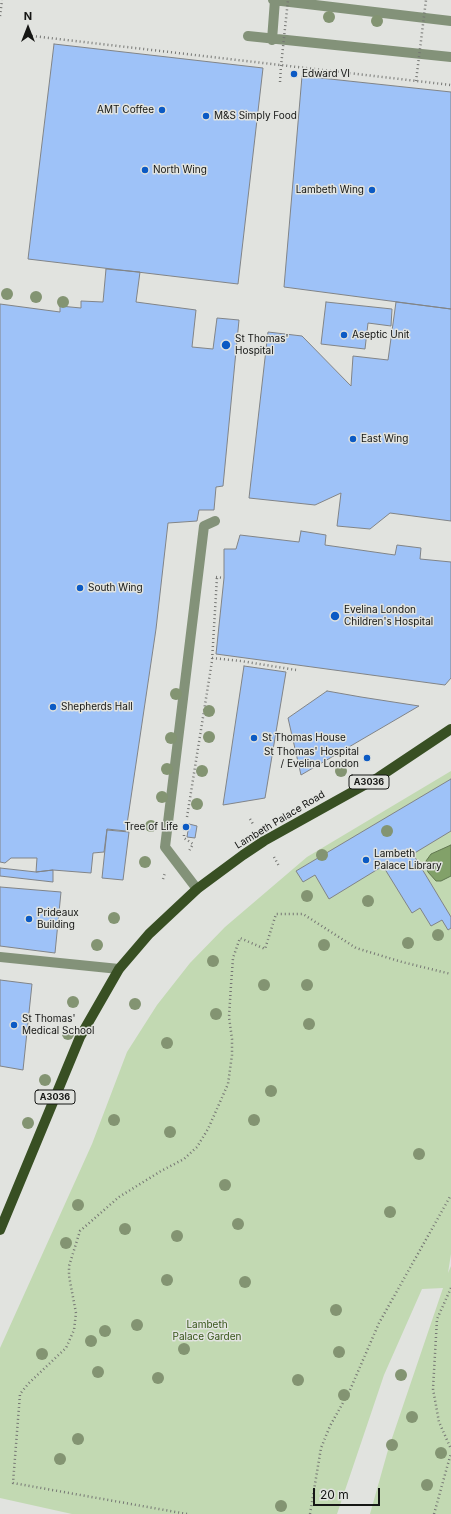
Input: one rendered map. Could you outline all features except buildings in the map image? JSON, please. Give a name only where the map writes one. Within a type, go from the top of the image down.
[{"type":"main road","name":"Lambeth Palace Road","points":[[0,1230],[80,1037],[119,968],[149,934],[198,889],[264,841],[379,777],[451,729]]},
{"type":"lane","points":[[272,40],[275,0],[451,21]]},
{"type":"lane","points":[[248,36],[272,40],[451,57]]},
{"type":"lane","points":[[198,889],[164,847],[204,526],[215,521]]},
{"type":"lane","points":[[0,957],[119,968]]},
{"type":"path","points":[[0,16],[2,0]]},
{"type":"path","points":[[280,82],[288,0]]},
{"type":"path","points":[[416,81],[426,0]]},
{"type":"path","points":[[24,35],[451,85]]},
{"type":"path","points":[[186,818],[212,658],[217,577]]},
{"type":"path","points":[[212,658],[296,670]]},
{"type":"path","points":[[250,818],[253,824]]},
{"type":"path","points":[[182,830],[184,838],[194,844]]},
{"type":"path","points":[[274,857],[279,866]]},
{"type":"path","points":[[186,1514],[12,1483],[20,1394],[28,1384],[66,1348],[74,1330],[76,1313],[69,1276],[69,1266],[80,1232],[119,1197],[184,1158],[197,1147],[208,1129],[228,1084],[232,1055],[232,1039],[229,1017],[233,958],[240,938],[265,950],[276,914],[303,914],[356,948],[402,962],[451,974]]},
{"type":"path","points":[[310,1514],[321,1448],[330,1426],[350,1390],[379,1324],[451,1195]]},
{"type":"path","points":[[451,1288],[436,1319],[433,1389],[439,1422],[451,1449]]},
{"type":"path","points":[[434,1514],[451,1453]]},
{"type":"green space","name":"Lambeth Palace Garden","points":[[451,771],[451,1254],[448,1273],[451,1266],[451,1514],[370,1514],[388,1450],[443,1288],[422,1289],[384,1375],[337,1514],[72,1514],[0,1498],[0,1348],[92,1144],[127,1052],[157,1005],[190,963],[225,927],[307,857]]},
{"type":"shaded area","points":[[451,845],[451,876],[441,881],[436,881],[428,872],[426,861],[431,854]]},
{"type":"place","name":"Edward VI","points":[[294,74]]},
{"type":"place","name":"AMT Coffee","points":[[162,110]]},
{"type":"place","name":"M&S Simply Food","points":[[206,116]]},
{"type":"place","name":"North Wing","points":[[145,170]]},
{"type":"place","name":"Lambeth Wing","points":[[372,190]]},
{"type":"place","name":"Aseptic Unit","points":[[344,335]]},
{"type":"place","name":"St Thomas' Hospital","points":[[226,345]]},
{"type":"place","name":"East Wing","points":[[353,439]]},
{"type":"place","name":"South Wing","points":[[80,588]]},
{"type":"place","name":"Evelina London Children's Hospital","points":[[335,616]]},
{"type":"place","name":"Shepherds Hall","points":[[53,707]]},
{"type":"place","name":"St Thomas House","points":[[254,738]]},
{"type":"place","name":"St Thomas' Hospital / Evelina London","points":[[367,758]]},
{"type":"place","name":"Tree of Life","points":[[186,827]]},
{"type":"place","name":"Lambeth Palace Library","points":[[366,860]]},
{"type":"place","name":"Prideaux Building","points":[[29,919]]},
{"type":"place","name":"St Thomas' Medical School","points":[[14,1025]]}]
